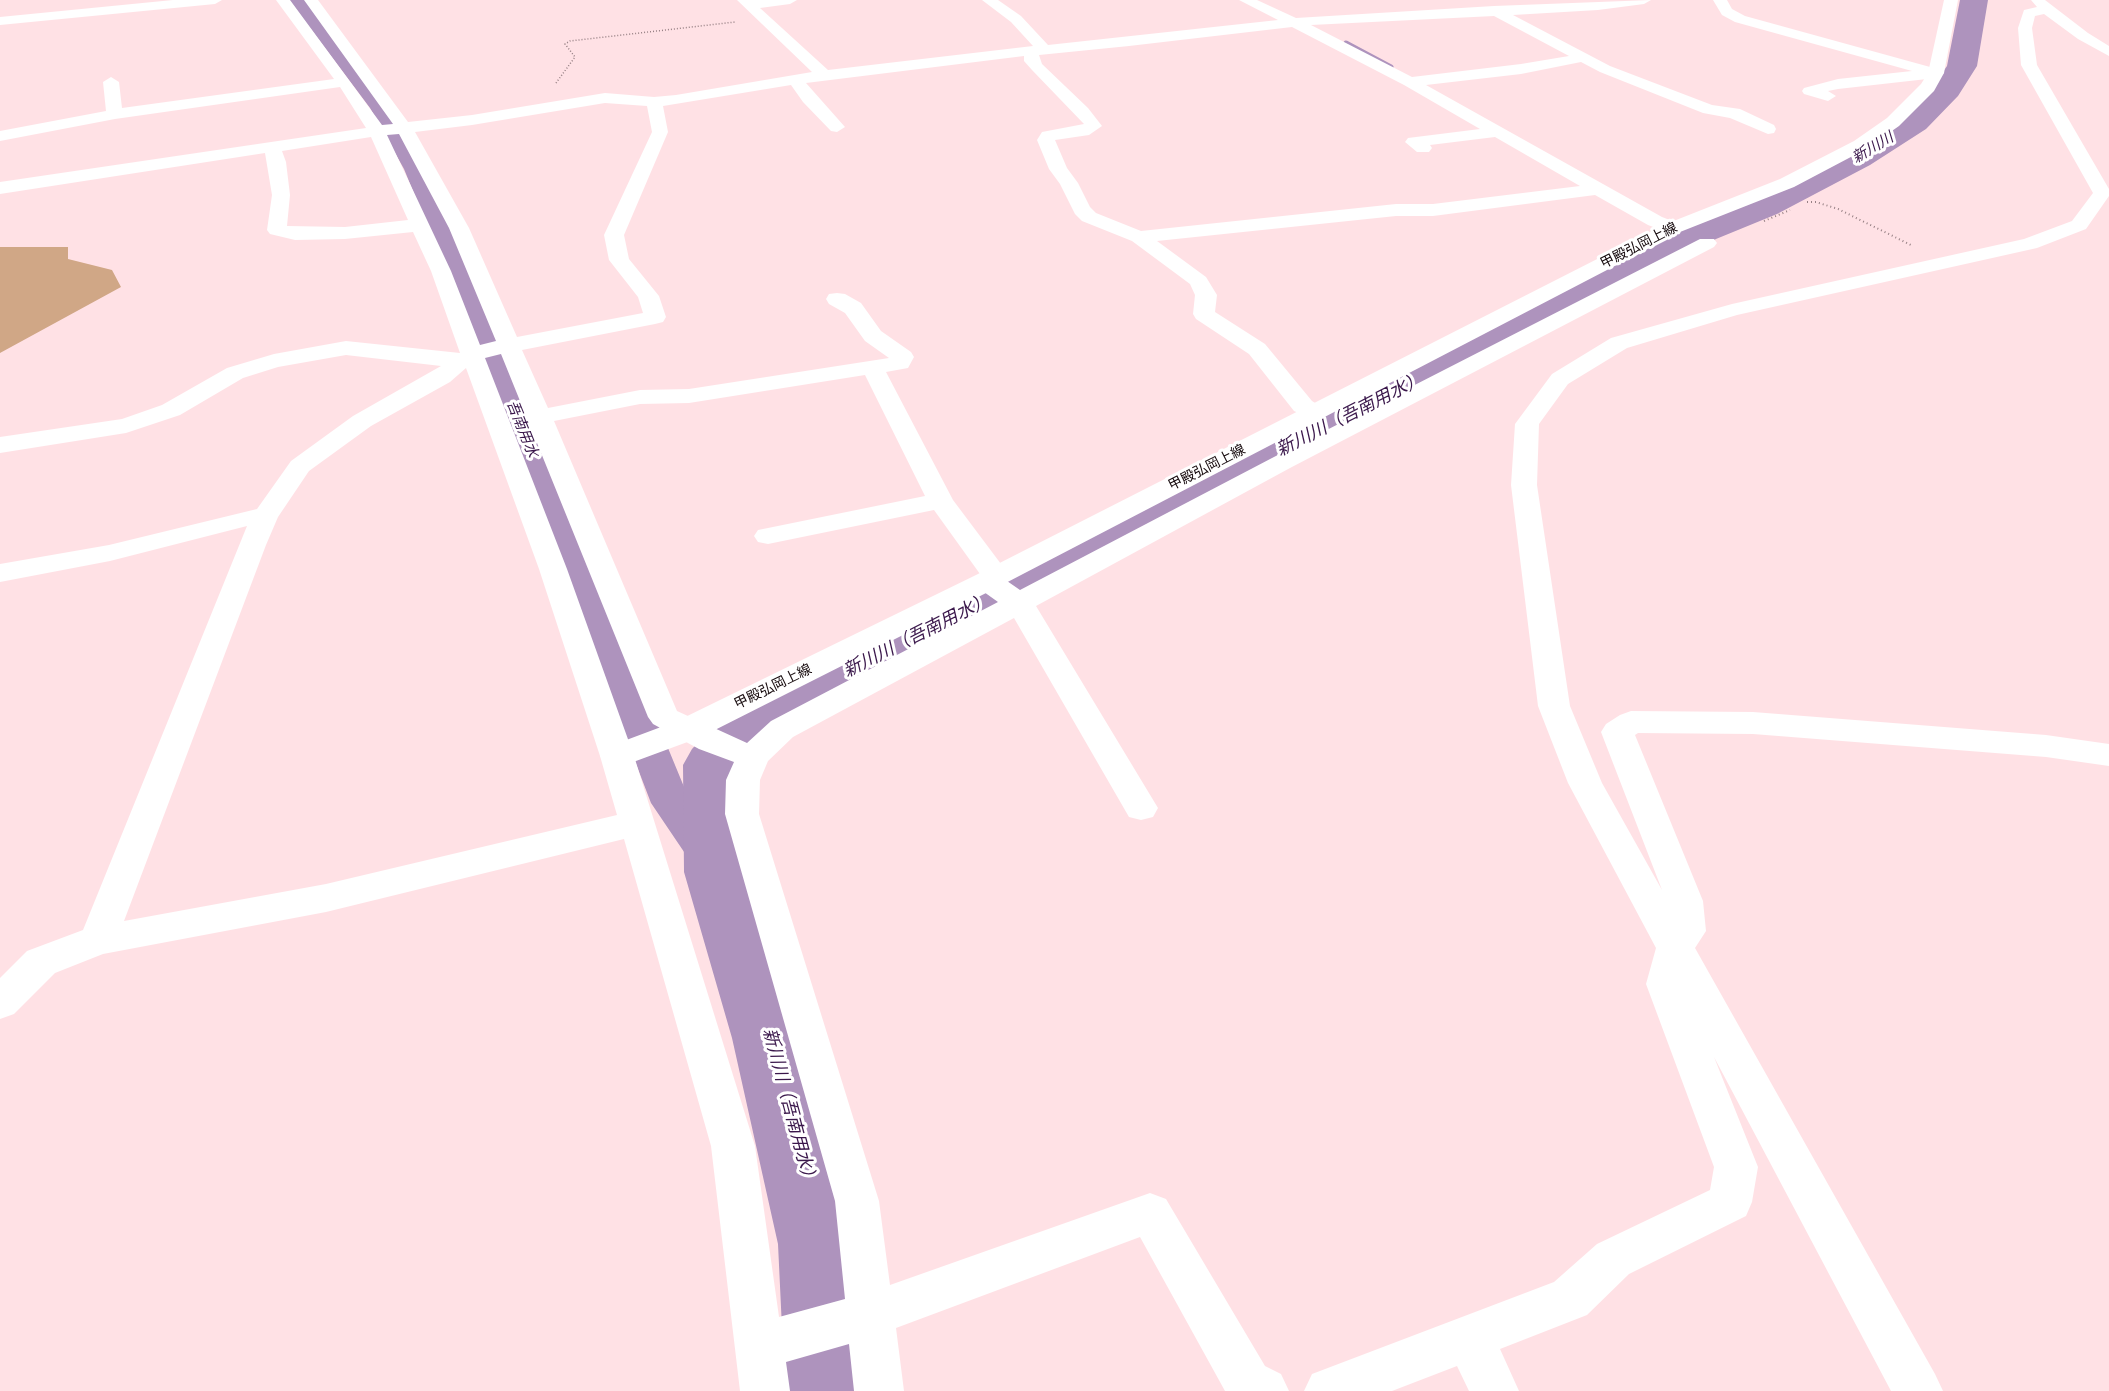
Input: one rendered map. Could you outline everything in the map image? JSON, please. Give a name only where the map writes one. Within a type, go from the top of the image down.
[{"type":"main road","name":"甲殿弘岡上線","points":[[662,744],[1002,589],[1314,413],[1686,236],[1860,145],[1893,122],[1928,87],[1935,74],[1951,0]]},
{"type":"street","points":[[0,21],[215,0]]},
{"type":"street","points":[[283,0],[344,81],[390,130],[420,225],[441,271],[485,351],[539,417],[664,717],[662,744],[637,823],[733,1146],[774,1358],[865,1316],[1150,1213],[1248,1383],[1264,1391]]},
{"type":"street","points":[[311,0],[390,130],[459,228],[485,351],[553,569],[662,744]]},
{"type":"street","points":[[747,2],[790,0]]},
{"type":"street","points":[[989,0],[1016,19],[1037,50]]},
{"type":"street","points":[[1246,0],[1410,82],[1655,221],[1686,236]]},
{"type":"street","points":[[0,188],[93,184],[272,148],[472,120],[604,98],[654,102],[824,75],[1294,22],[1598,6],[1644,0]]},
{"type":"street","points":[[1720,0],[1727,12],[1740,19],[1935,74]]},
{"type":"street","points":[[747,2],[824,75]]},
{"type":"street","points":[[1918,1391],[1676,945],[1585,783],[1554,706],[1524,485],[1527,424],[1560,379],[1619,343],[1732,310],[2030,244],[2079,225],[2102,193],[2030,65],[2025,28],[2030,13],[2043,4],[2109,52]]},
{"type":"street","points":[[1494,10],[1581,58],[1709,110],[1734,114],[1768,129]]},
{"type":"street","points":[[1037,50],[1032,61],[1094,126],[1083,131],[1048,136],[1046,140],[1058,169],[1069,183],[1082,210],[1089,217],[1139,237],[1199,281],[1206,295],[1204,314],[1257,349],[1303,406],[1314,413]]},
{"type":"street","points":[[1410,82],[1521,69],[1581,58]]},
{"type":"street","points":[[1828,96],[1810,91],[1838,84],[1935,74]]},
{"type":"street","points":[[795,79],[809,99],[837,127]]},
{"type":"street","points":[[0,136],[115,114],[344,81]]},
{"type":"street","points":[[111,82],[115,114]]},
{"type":"street","points":[[0,445],[126,426],[171,410],[234,373],[274,361],[346,348],[485,351],[655,317],[648,296],[619,260],[614,235],[660,132],[654,102]]},
{"type":"street","points":[[1423,148],[1414,142],[1497,132]]},
{"type":"street","points":[[272,148],[277,162],[281,195],[277,230],[295,234],[345,234],[420,225]]},
{"type":"street","points":[[1139,237],[1396,210],[1433,210],[1598,189]]},
{"type":"street","points":[[879,1391],[865,1316],[857,1201],[742,814],[743,780],[748,754],[782,729],[1002,589],[1281,463],[1686,236]]},
{"type":"street","points":[[539,417],[640,397],[689,396],[900,363],[903,357],[873,336],[853,308],[837,299]]},
{"type":"street","points":[[98,940],[252,545],[265,517],[300,466],[362,421],[485,351]]},
{"type":"street","points":[[873,369],[941,501],[1002,589],[1141,808]]},
{"type":"street","points":[[768,536],[941,501]]},
{"type":"street","points":[[0,573],[110,553],[250,517],[265,517]]},
{"type":"street","points":[[1329,1391],[1570,1299],[1613,1259],[1730,1202],[1736,1167],[1665,984],[1676,945],[1687,931],[1684,901],[1617,732],[1631,722],[1753,723],[2046,746],[2109,755]]},
{"type":"street","points":[[662,744],[748,754]]},
{"type":"street","points":[[0,1004],[41,962],[98,940],[326,898],[637,823]]},
{"type":"street","points":[[1469,1337],[1494,1391]]},
{"type":"path","points":[[543,107],[542,98],[563,75],[575,57],[565,44],[570,41],[662,32],[765,18]]},
{"type":"path","points":[[1803,202],[1816,202],[1838,208],[1918,248]]},
{"type":"path","points":[[1762,222],[1793,208]]},
{"type":"shaded area","points":[[0,247],[68,247],[68,259],[112,270],[121,287],[0,353]]},
{"type":"waterway","name":"吾南用水","points":[[297,0],[379,107],[414,169],[484,333],[671,803],[720,872]]},
{"type":"waterway","name":"新川川（吾南用水）","points":[[834,1391],[824,1244],[772,1038],[720,872],[716,765],[759,717],[1547,314],[1702,231],[1764,206],[1858,158],[1914,122],[1947,89],[1962,66],[1974,0]]},
{"type":"waterway","points":[[1346,43],[1391,67]]},
{"type":"water label","name":"新川川","points":[[1873,148]]}]
